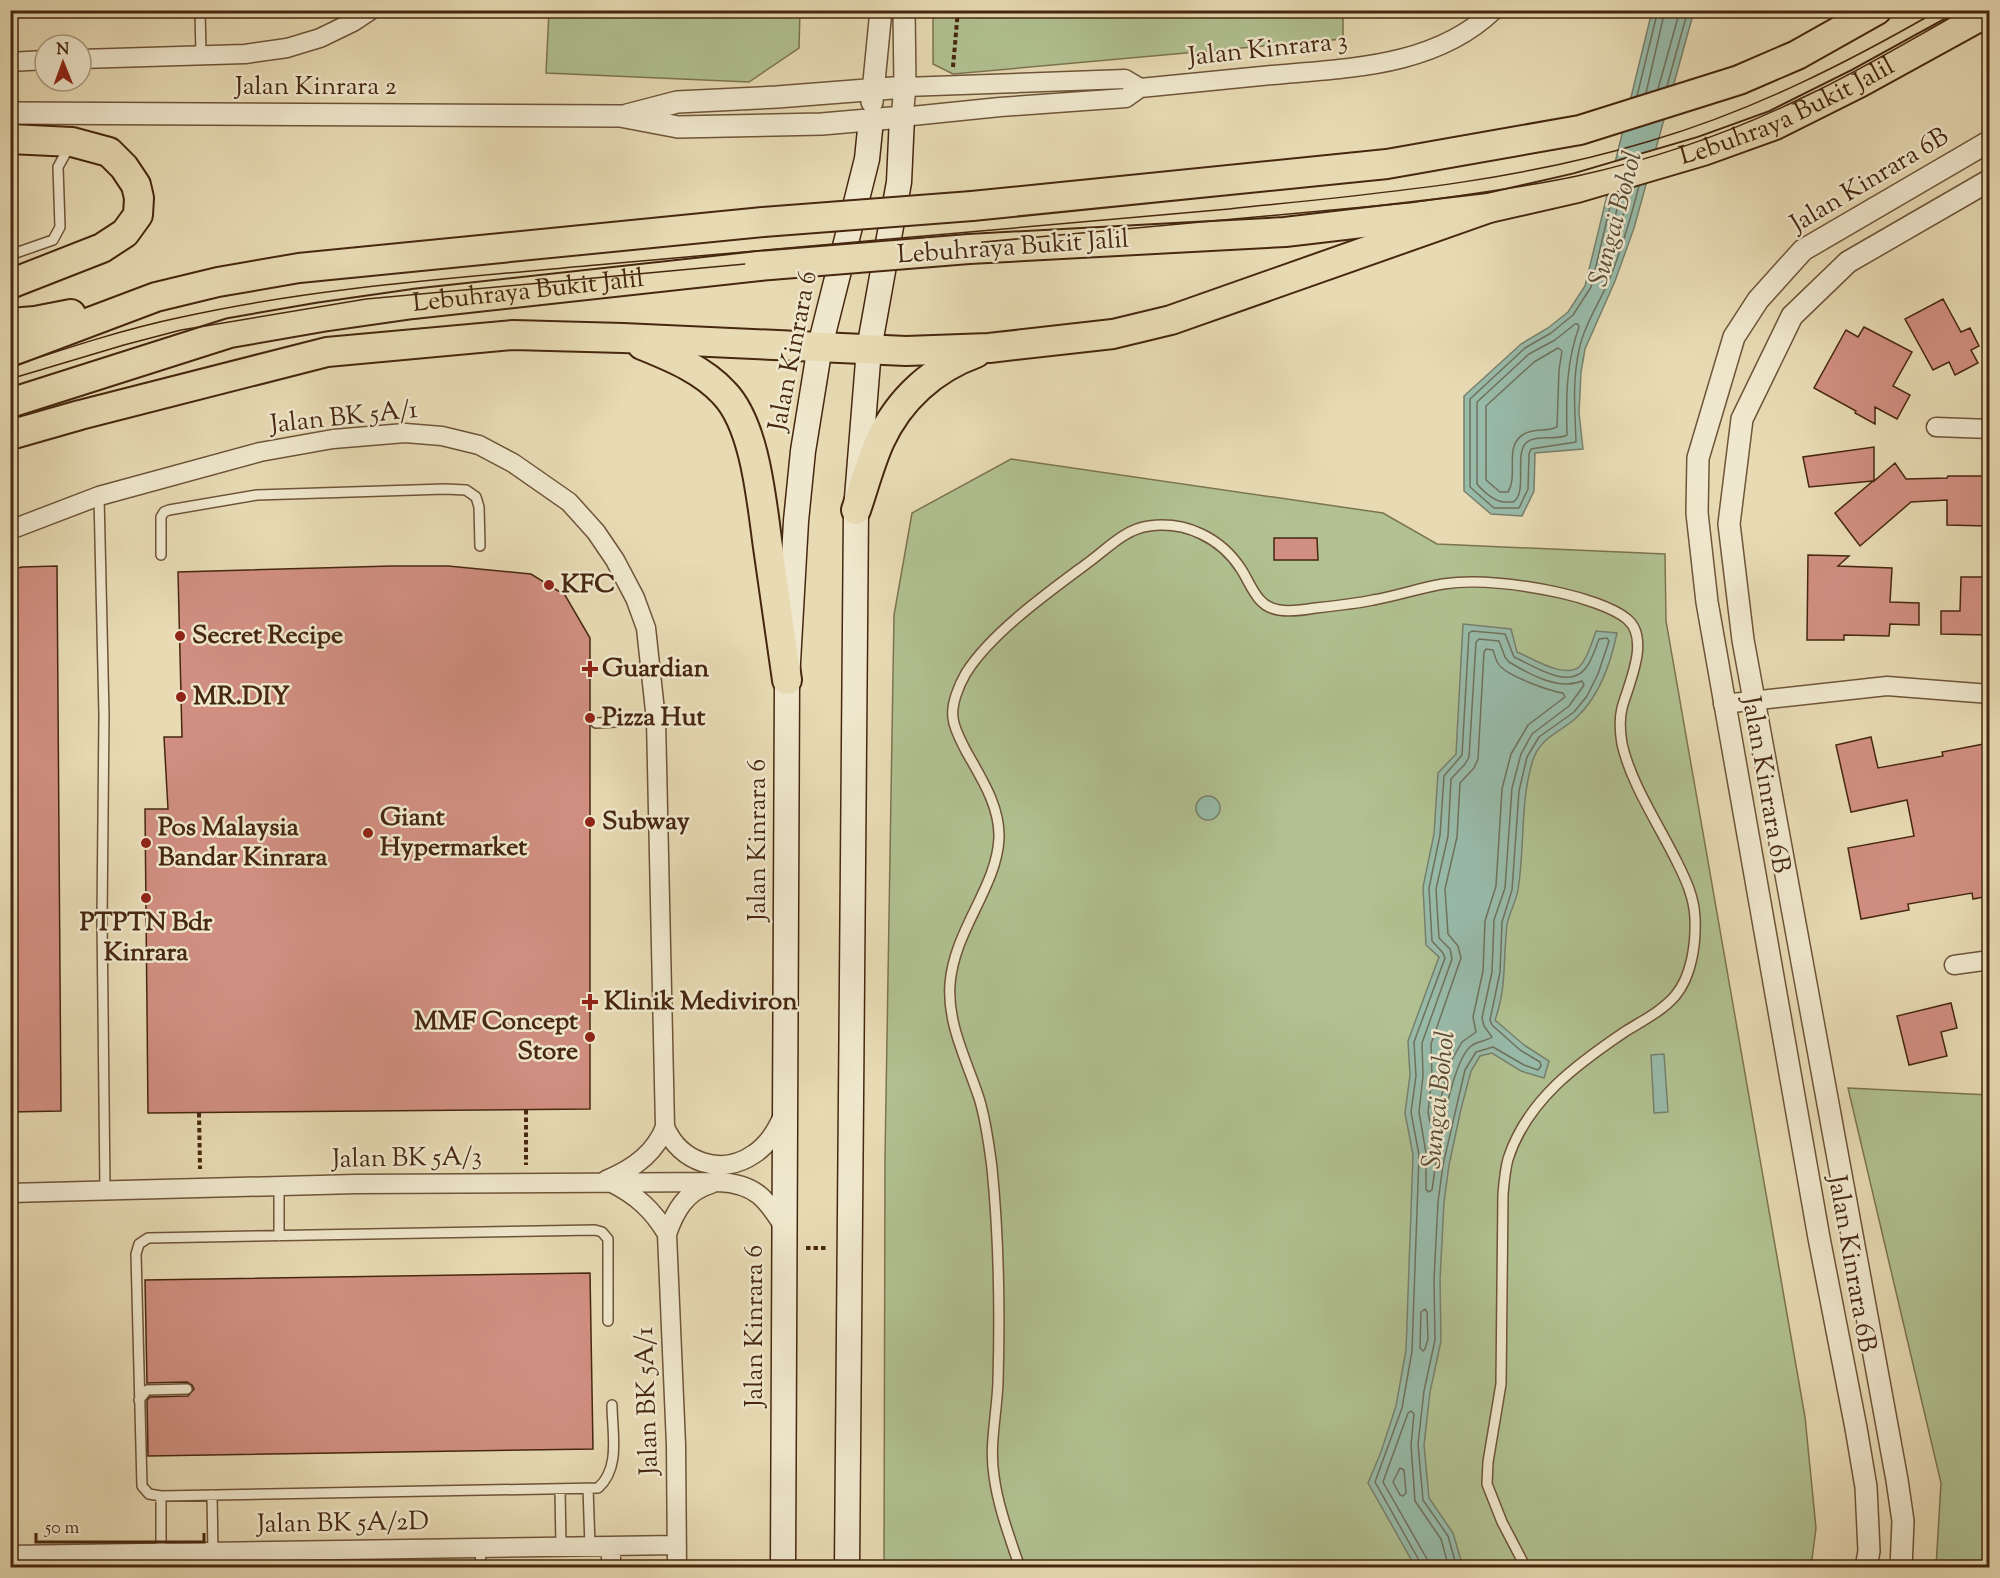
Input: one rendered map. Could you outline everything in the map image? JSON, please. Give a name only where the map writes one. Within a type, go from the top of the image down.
[{"type":"highway","name":"Lebuhraya Bukit Jalil","points":[[10,352],[156,297],[218,282],[299,268],[763,222],[972,206],[1387,164],[1580,130],[1711,89],[1797,55],[1876,10]]},
{"type":"highway","name":"Lebuhraya Bukit Jalil","points":[[10,403],[230,333],[413,304],[759,266],[969,249],[1285,232],[1489,208],[1577,189],[1703,151],[1774,125],[1859,83],[1989,11]]},
{"type":"highway","points":[[10,284],[102,248],[125,233],[138,215],[139,198],[136,185],[124,167],[109,152],[72,142],[12,133]]},
{"type":"highway","points":[[10,435],[327,352],[513,335],[906,351],[989,348],[1113,334],[1171,320],[1489,208]]},
{"type":"highway","points":[[10,323],[35,321],[156,297]]},
{"type":"highway","points":[[623,338],[667,355],[700,372],[725,393],[744,423],[756,463],[787,680]]},
{"type":"highway","points":[[856,510],[880,440],[899,408],[937,372],[957,360],[989,348]]},
{"type":"highway","points":[[10,430],[176,351]]},
{"type":"main road","points":[[847,1568],[856,510],[869,349],[899,182],[902,117]]},
{"type":"main road","name":"Jalan Kinrara 6","points":[[783,1568],[787,680],[803,451],[820,346],[867,159],[871,120]]},
{"type":"street","points":[[93,58],[245,54],[286,48],[320,38],[353,22],[371,10]]},
{"type":"street","points":[[871,120],[881,10]]},
{"type":"street","points":[[902,117],[905,87],[904,10]]},
{"type":"street","name":"Jalan Kinrara 3","points":[[902,117],[1126,98],[1140,88],[1332,70],[1415,56],[1449,43],[1479,25],[1494,10]]},
{"type":"street","points":[[10,62],[33,61]]},
{"type":"street","name":"Jalan Kinrara 3","points":[[905,87],[1125,79],[1140,88]]},
{"type":"street","name":"Jalan Kinrara 2","points":[[620,116],[676,102],[905,87]]},
{"type":"street","name":"Jalan Kinrara 2","points":[[12,133],[620,116],[678,127],[784,126],[902,117]]},
{"type":"street","name":"Jalan Kinrara 6B","points":[[1866,1568],[1869,1551],[1866,1487],[1723,704],[1707,602],[1697,513],[1698,458],[1734,337],[1758,300],[1803,250],[1989,141]]},
{"type":"street","name":"Jalan Kinrara 6B","points":[[1901,1568],[1903,1521],[1897,1480],[1743,640],[1729,524],[1742,418],[1792,316],[1848,262],[1989,180]]},
{"type":"street","points":[[1936,427],[1989,429]]},
{"type":"street","name":"Jalan BK 5A/1","points":[[10,530],[99,496],[260,452],[333,440],[405,433],[442,436],[479,446],[513,463],[569,502],[596,532],[615,560],[635,598],[646,628],[656,720],[664,1127]]},
{"type":"street","points":[[1723,704],[1787,695],[1887,686],[1989,694]]},
{"type":"street","points":[[1954,964],[1989,960]]},
{"type":"street","points":[[664,1127],[671,1141],[685,1154],[713,1165],[730,1165],[756,1154],[777,1129],[786,1109]]},
{"type":"street","points":[[604,1183],[630,1168],[654,1148],[664,1127]]},
{"type":"street","name":"Jalan BK 5A/1","points":[[677,1568],[676,1445],[667,1234],[674,1215],[684,1201],[704,1186],[719,1182]]},
{"type":"street","name":"Jalan BK 5A/3","points":[[10,1193],[279,1186],[719,1182],[736,1183],[760,1194],[770,1205],[784,1237]]},
{"type":"street","points":[[604,1183],[641,1200],[656,1216],[667,1234]]},
{"type":"street","name":"Jalan BK 5A/2D","points":[[10,1555],[213,1552],[353,1559],[480,1547],[677,1545]]},
{"type":"street","points":[[611,1546],[611,1568]]},
{"type":"lane","points":[[201,10],[201,54]]},
{"type":"lane","points":[[10,255],[53,240],[60,227],[58,167],[72,142]]},
{"type":"lane","points":[[161,555],[161,517],[164,512],[256,495],[466,490],[476,497],[479,507],[480,546]]},
{"type":"lane","points":[[99,496],[104,715],[102,919],[105,1190]]},
{"type":"lane","points":[[1020,1568],[1002,1513],[994,1478],[992,1452],[997,1394],[999,1300],[991,1163],[981,1105],[955,1026],[950,985],[959,940],[998,850],[999,829],[995,809],[959,736],[952,716],[960,685],[969,669],[1005,630],[1045,594],[1116,540],[1136,529],[1172,525],[1197,531],[1212,540],[1231,556],[1261,603],[1275,610],[1294,611],[1345,605],[1448,583],[1500,584],[1583,598],[1629,620],[1635,630],[1636,663],[1621,712],[1622,744],[1629,768],[1689,887],[1695,912],[1694,947],[1688,972],[1677,995],[1569,1072],[1529,1114],[1507,1163],[1503,1194],[1501,1384],[1488,1462],[1487,1484],[1502,1522],[1526,1568]]},
{"type":"lane","points":[[596,723],[656,720]]},
{"type":"lane","points":[[279,1186],[279,1236]]},
{"type":"lane","points":[[608,1321],[608,1239],[602,1232],[595,1230],[148,1238],[139,1244],[136,1254],[142,1486],[149,1494],[161,1496],[598,1488],[607,1480],[613,1465],[612,1405]]},
{"type":"lane","points":[[139,1400],[147,1390],[187,1389]]},
{"type":"lane","points":[[588,1488],[590,1546]]},
{"type":"lane","points":[[560,1489],[561,1547]]},
{"type":"lane","points":[[212,1495],[213,1552]]},
{"type":"lane","points":[[161,1496],[161,1552]]},
{"type":"lane","points":[[480,1547],[481,1568]]},
{"type":"path","points":[[953,74],[958,10]]},
{"type":"path","points":[[526,1110],[527,1183]]},
{"type":"path","points":[[199,1113],[201,1188]]},
{"type":"path","points":[[784,1237],[850,1248]]},
{"type":"shaded area","points":[[549,11],[800,11],[799,48],[749,82],[546,73]]},
{"type":"shaded area","points":[[933,11],[1343,11],[1343,39],[953,74],[933,64]]},
{"type":"shaded area","points":[[1011,459],[1383,513],[1437,544],[1665,554],[1666,621],[1805,1417],[1816,1528],[1811,1567],[884,1568],[885,1158],[894,615],[912,513]]},
{"type":"shaded area","points":[[1848,1088],[1989,1095],[1989,1567],[1936,1567],[1941,1483]]},
{"type":"water","name":"Sungai Bohol","points":[[1652,11],[1694,11],[1634,228],[1615,281],[1585,349],[1581,372],[1579,413],[1583,449],[1535,453],[1534,491],[1522,516],[1491,514],[1464,491],[1464,396],[1521,344],[1548,328],[1568,312],[1585,286]]},
{"type":"water","name":"Sungai Bohol","points":[[1463,624],[1511,629],[1517,652],[1566,671],[1574,670],[1583,663],[1596,631],[1617,633],[1608,666],[1593,697],[1579,715],[1540,746],[1528,778],[1518,890],[1507,925],[1503,984],[1495,1020],[1524,1045],[1549,1061],[1544,1078],[1521,1071],[1492,1053],[1480,1056],[1471,1071],[1461,1109],[1444,1202],[1440,1280],[1441,1341],[1430,1392],[1424,1445],[1429,1498],[1453,1533],[1463,1567],[1416,1568],[1368,1483],[1396,1406],[1406,1350],[1413,1155],[1405,1113],[1410,1075],[1408,1041],[1439,957],[1426,945],[1423,887],[1434,834],[1438,773],[1456,754]]},
{"type":"water","points":[[1208,796],[1217,799],[1220,808],[1217,817],[1208,820],[1199,817],[1196,808],[1199,799]]},
{"type":"water","points":[[1664,1054],[1668,1112],[1654,1113],[1651,1055]]},
{"type":"building","points":[[1943,299],[1961,332],[1970,328],[1979,346],[1971,350],[1978,363],[1955,375],[1949,362],[1933,370],[1905,319]]},
{"type":"building","points":[[1864,327],[1912,352],[1893,386],[1910,395],[1897,419],[1875,407],[1875,424],[1814,388],[1846,330],[1858,337]]},
{"type":"building","points":[[1874,447],[1874,481],[1895,463],[1906,479],[1989,476],[1987,526],[1947,525],[1947,500],[1911,502],[1860,546],[1835,513],[1873,481],[1809,487],[1803,457]]},
{"type":"building","points":[[1274,538],[1317,538],[1318,560],[1274,560]]},
{"type":"building","points":[[1808,555],[1849,556],[1838,566],[1892,568],[1890,602],[1919,603],[1919,625],[1890,624],[1889,636],[1844,635],[1844,640],[1807,640]]},
{"type":"building","points":[[57,566],[61,1111],[10,1112],[10,570],[22,567]]},
{"type":"building","name":"Giant Hypermarket","points":[[448,566],[531,574],[565,595],[590,638],[590,1109],[148,1113],[145,809],[168,809],[164,737],[182,737],[178,572]]},
{"type":"building","points":[[1961,577],[1989,577],[1989,635],[1941,634],[1941,611],[1960,611]]},
{"type":"building","points":[[1871,737],[1878,768],[1943,756],[1942,752],[1989,743],[1989,844],[1983,844],[1989,896],[1973,899],[1972,893],[1908,904],[1909,910],[1861,919],[1848,848],[1914,836],[1907,800],[1851,812],[1836,745]]},
{"type":"building","points":[[1951,1003],[1957,1028],[1941,1032],[1947,1056],[1909,1065],[1897,1016]]},
{"type":"building","points":[[590,1273],[593,1449],[148,1456],[147,1400],[150,1397],[188,1396],[194,1389],[187,1382],[147,1383],[145,1280]]},
{"type":"tram line","points":[[10,367],[96,339],[160,322],[233,307],[336,291],[492,274],[1229,209],[1389,192],[1494,177],[1598,155],[1688,129],[1762,100],[1834,67],[1939,10]]},
{"type":"tram line","points":[[10,379],[181,330],[366,299],[1407,203],[1556,180],[1666,152],[1753,120],[1847,75],[1964,10]]},
{"type":"place","name":"KFC","points":[[549,585]]},
{"type":"place","name":"Secret Recipe","points":[[180,636]]},
{"type":"place","name":"Guardian","points":[[590,669]]},
{"type":"place","name":"MR.DIY","points":[[181,697]]},
{"type":"place","name":"Pizza Hut","points":[[590,718]]},
{"type":"place","name":"Subway","points":[[590,822]]},
{"type":"place","name":"Giant Hypermarket","points":[[368,833]]},
{"type":"place","name":"Pos Malaysia Bandar Kinrara","points":[[146,843]]},
{"type":"place","name":"PTPTN Bdr Kinrara","points":[[146,898]]},
{"type":"place","name":"Klinik Mediviron","points":[[590,1002]]},
{"type":"place","name":"MMF Concept Store","points":[[590,1037]]}]
